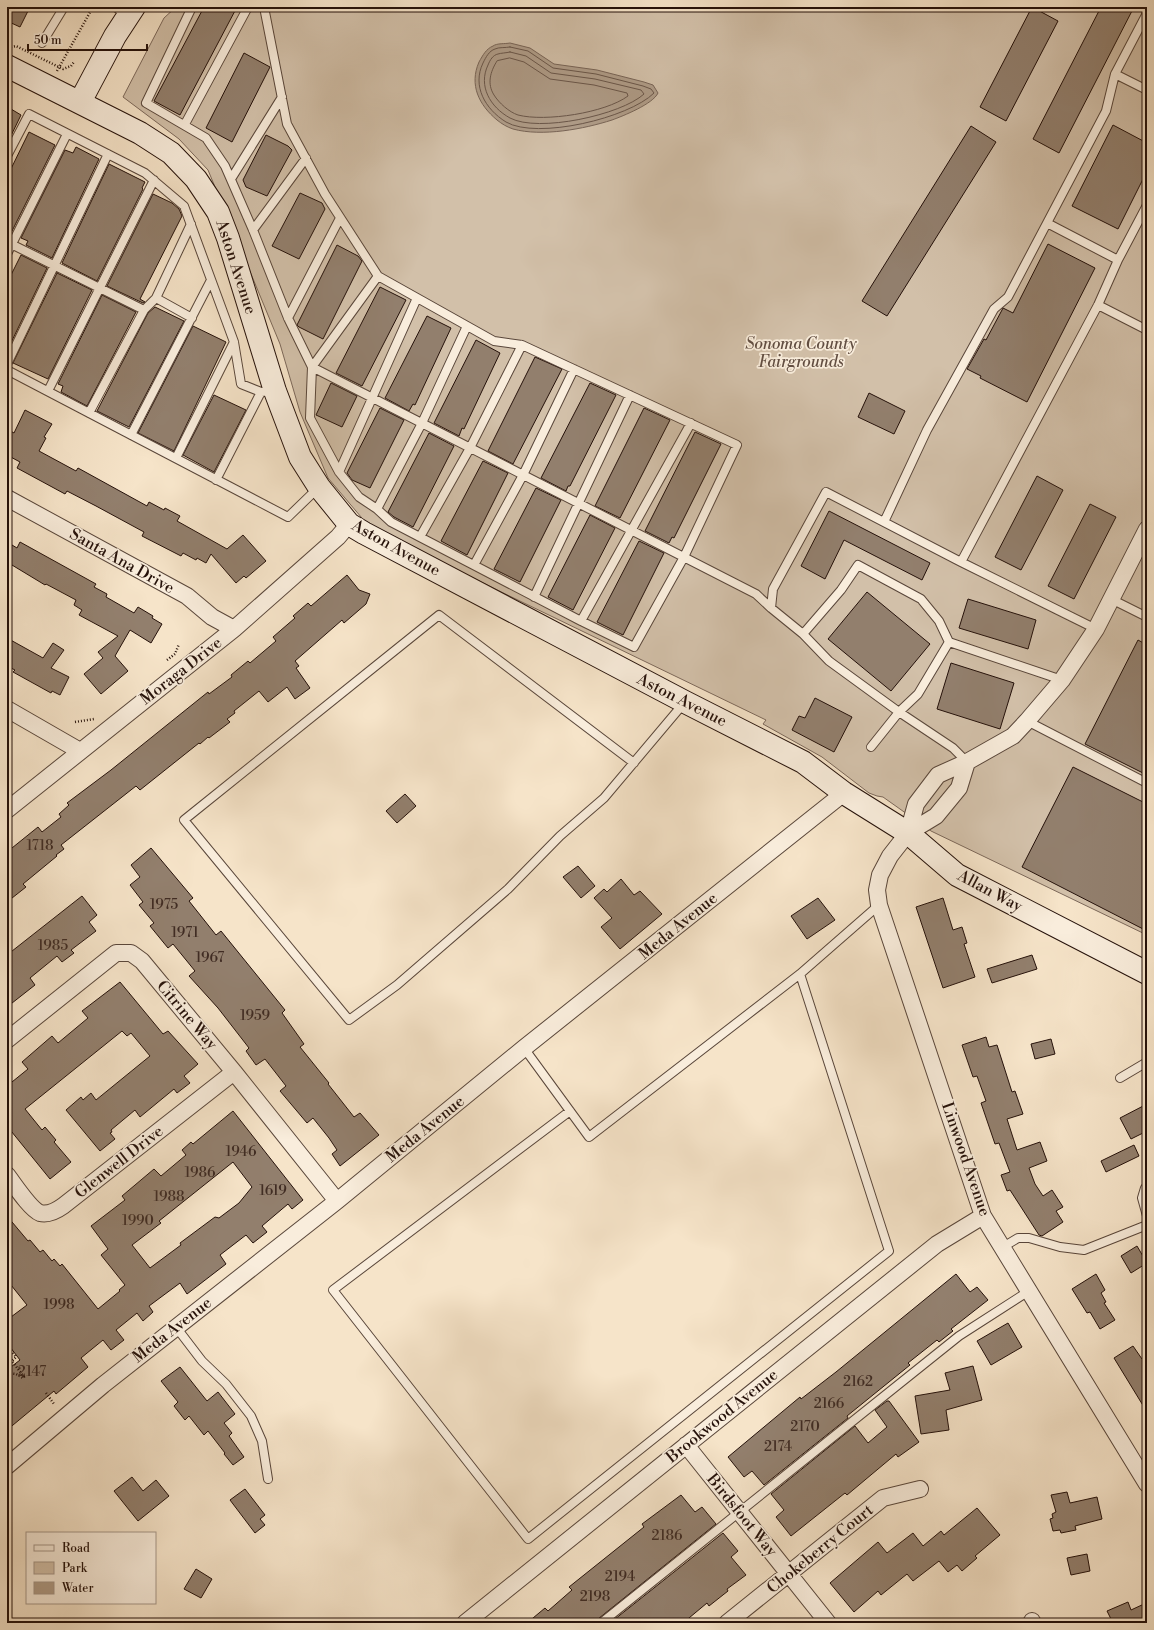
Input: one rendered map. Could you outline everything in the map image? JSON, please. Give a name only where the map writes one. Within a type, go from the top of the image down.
[{"type":"street","points":[[80,102],[125,10]]},
{"type":"street","name":"Aston Avenue","points":[[8,57],[80,102],[140,133],[171,153],[196,179],[205,191],[218,212],[228,238],[268,392],[300,457],[319,487],[349,524],[684,702],[803,762],[844,793]]},
{"type":"street","name":"Santa Ana Drive","points":[[7,498],[187,596],[212,617],[234,629]]},
{"type":"street","name":"Moraga Drive","points":[[7,810],[234,629],[338,537],[349,524]]},
{"type":"street","name":"Linwood Avenue","points":[[908,833],[916,804],[938,775],[967,762],[1013,736],[1062,680],[1096,629],[1147,529]]},
{"type":"street","points":[[7,709],[80,751]]},
{"type":"street","name":"Linwood Avenue","points":[[967,762],[958,788],[936,816],[908,833],[890,856],[880,875],[877,890],[879,905],[983,1216],[1147,1484]]},
{"type":"street","name":"Allan Way","points":[[844,793],[908,833],[957,874],[1147,973]]},
{"type":"street","name":"Meda Avenue","points":[[7,1466],[176,1326],[337,1201],[524,1048],[844,793]]},
{"type":"street","name":"Citrine Way","points":[[7,1040],[116,953],[131,953],[142,961],[234,1072],[337,1201]]},
{"type":"street","name":"Glenwell Drive","points":[[7,1175],[32,1206],[40,1213],[53,1212],[69,1202],[234,1072]]},
{"type":"street","name":"Brookwood Avenue","points":[[465,1623],[937,1244],[983,1216]]},
{"type":"street","name":"Birdsfoot Way","points":[[686,1445],[828,1623]]},
{"type":"street","name":"Chokeberry Court","points":[[727,1623],[883,1498],[920,1489]]},
{"type":"lane","points":[[42,43],[64,7]]},
{"type":"lane","points":[[192,7],[146,103],[185,124],[206,138],[225,166],[253,230],[288,318],[312,367],[310,418],[338,472],[359,497],[377,509],[390,522],[634,647],[684,557],[737,445],[522,345],[494,341],[378,276],[340,218],[287,124],[264,7]]},
{"type":"lane","points":[[185,124],[248,7]]},
{"type":"lane","points":[[884,522],[927,430],[994,309],[1008,296],[1106,111],[1115,74],[1147,13]]},
{"type":"lane","points":[[1115,74],[1147,90]]},
{"type":"lane","points":[[231,179],[282,98]]},
{"type":"lane","points":[[7,156],[29,114],[145,173],[184,206],[234,342],[241,384],[268,392],[216,480]]},
{"type":"lane","points":[[7,254],[9,243],[67,134]]},
{"type":"lane","points":[[7,364],[108,154]]},
{"type":"lane","points":[[253,230],[306,158]]},
{"type":"lane","points":[[48,391],[154,180]]},
{"type":"lane","points":[[961,562],[1098,305],[1118,260],[1147,205]]},
{"type":"lane","points":[[288,318],[340,218]]},
{"type":"lane","points":[[1047,223],[1118,260]]},
{"type":"lane","points":[[89,413],[144,310],[156,298],[190,224]]},
{"type":"lane","points":[[9,243],[144,310]]},
{"type":"lane","points":[[312,367],[378,276]]},
{"type":"lane","points":[[131,435],[211,280]]},
{"type":"lane","points":[[156,298],[192,318]]},
{"type":"lane","points":[[338,472],[417,298]]},
{"type":"lane","points":[[1098,305],[1147,330]]},
{"type":"lane","points":[[377,509],[422,423],[468,326]]},
{"type":"lane","points":[[176,458],[234,342]]},
{"type":"lane","points":[[420,537],[470,448],[522,345]]},
{"type":"lane","points":[[312,367],[756,594],[803,634],[829,661],[899,712],[953,748],[967,762]]},
{"type":"lane","points":[[474,566],[523,475],[574,369]]},
{"type":"lane","points":[[7,370],[288,517],[319,487]]},
{"type":"lane","points":[[534,597],[630,395]]},
{"type":"lane","points":[[581,621],[691,423]]},
{"type":"lane","points":[[771,608],[773,589],[826,492],[961,562],[1096,629]]},
{"type":"lane","points":[[803,634],[841,590],[858,565],[921,600],[939,621],[949,642],[1062,680]]},
{"type":"lane","points":[[1111,599],[1147,617]]},
{"type":"lane","points":[[634,763],[439,615],[184,820],[349,1020],[397,985],[508,889],[560,836],[604,798],[634,763],[684,702]]},
{"type":"lane","points":[[871,747],[899,712],[918,694],[949,642]]},
{"type":"lane","points":[[1027,721],[1147,783]]},
{"type":"lane","points":[[524,1048],[589,1137],[800,974],[879,905]]},
{"type":"lane","points":[[570,1111],[334,1290],[528,1539],[889,1251],[800,974]]},
{"type":"lane","points":[[1120,1078],[1147,1062]]},
{"type":"lane","points":[[1147,1187],[1145,1188],[1142,1198],[1147,1216]]},
{"type":"lane","points":[[1003,1247],[1018,1238],[1029,1238],[1060,1247],[1084,1250],[1147,1225]]},
{"type":"lane","points":[[601,1623],[959,1336],[1029,1291]]},
{"type":"lane","points":[[176,1326],[202,1361],[226,1384],[251,1416],[262,1441],[268,1479]]},
{"type":"path","points":[[56,72],[93,7]]},
{"type":"path","points":[[8,57],[16,46],[63,69],[71,66],[74,62]]},
{"type":"path","points":[[163,663],[175,654],[179,644]]},
{"type":"path","points":[[75,722],[93,720],[99,715]]},
{"type":"path","points":[[7,1347],[16,1357],[12,1361],[24,1377],[23,1378],[16,1374],[7,1373]]},
{"type":"path","points":[[46,1393],[54,1404]]},
{"type":"green space","name":"Sonoma County Fairgrounds","points":[[176,7],[1147,7],[1147,935],[931,831],[883,797],[869,793],[822,757],[763,724],[766,720],[493,588],[367,524],[328,478],[300,412],[280,344],[208,170],[179,139],[123,97],[164,18]]},
{"type":"water","points":[[510,43],[530,48],[554,64],[597,70],[653,85],[658,93],[650,101],[630,113],[612,120],[589,126],[550,132],[513,129],[499,121],[485,108],[478,94],[475,79],[476,70],[483,55],[491,47],[497,44]]},
{"type":"building","points":[[7,7],[30,7],[20,27],[7,21]]},
{"type":"building","points":[[204,7],[237,7],[180,115],[154,101]]},
{"type":"building","points":[[1032,7],[1058,21],[1006,121],[980,107]]},
{"type":"building","points":[[1101,7],[1134,7],[1059,153],[1033,139]]},
{"type":"building","points":[[244,53],[270,67],[232,142],[206,128]]},
{"type":"building","points":[[11,109],[21,115],[7,144],[7,116]]},
{"type":"building","points":[[1113,125],[1147,143],[1147,171],[1118,229],[1072,206]]},
{"type":"building","points":[[971,126],[996,142],[887,316],[862,301]]},
{"type":"building","points":[[29,132],[55,145],[11,233],[7,231],[7,177]]},
{"type":"building","points":[[266,135],[288,146],[292,150],[267,196],[246,187],[243,180]]},
{"type":"building","points":[[76,147],[99,159],[52,258],[26,245],[28,241],[21,238],[65,150],[73,153]]},
{"type":"building","points":[[109,164],[145,182],[142,188],[143,189],[97,281],[62,263]]},
{"type":"building","points":[[300,193],[322,203],[325,209],[299,259],[272,246]]},
{"type":"building","points":[[153,194],[172,203],[179,209],[182,216],[140,299],[145,302],[143,303],[107,286]]},
{"type":"building","points":[[1048,244],[1095,268],[1027,402],[980,378],[981,376],[967,369],[984,339],[986,340],[1003,308],[1013,313]]},
{"type":"building","points":[[337,245],[358,256],[362,261],[323,339],[297,325]]},
{"type":"building","points":[[21,255],[47,268],[7,351],[7,283]]},
{"type":"building","points":[[57,273],[92,290],[48,379],[13,363]]},
{"type":"building","points":[[380,287],[406,300],[362,386],[336,373]]},
{"type":"building","points":[[102,295],[136,312],[87,406],[61,392],[63,386],[58,384]]},
{"type":"building","points":[[155,307],[184,321],[129,427],[97,411],[148,313]]},
{"type":"building","points":[[427,316],[451,328],[415,405],[413,404],[409,411],[385,398]]},
{"type":"building","points":[[193,326],[226,342],[174,451],[138,433]]},
{"type":"building","points":[[476,340],[500,353],[464,429],[462,428],[459,436],[434,423]]},
{"type":"building","points":[[535,357],[562,369],[513,464],[488,451]]},
{"type":"building","points":[[331,383],[357,396],[342,427],[316,415]]},
{"type":"building","points":[[590,383],[616,395],[570,486],[568,486],[566,491],[541,478]]},
{"type":"building","points":[[869,393],[905,411],[894,434],[858,417]]},
{"type":"building","points":[[214,395],[246,410],[214,472],[183,455]]},
{"type":"building","points":[[380,408],[404,420],[370,488],[352,480],[347,473]]},
{"type":"building","points":[[644,408],[670,420],[620,518],[595,506]]},
{"type":"building","points":[[25,410],[52,424],[44,437],[46,438],[39,451],[76,471],[78,468],[147,506],[149,502],[164,510],[165,508],[180,516],[177,521],[227,549],[243,535],[266,561],[246,578],[244,576],[236,583],[211,554],[206,563],[197,558],[196,560],[183,553],[181,556],[142,536],[144,532],[96,506],[67,491],[65,494],[17,468],[20,462],[7,455],[7,429],[14,433]]},
{"type":"building","points":[[695,432],[721,444],[674,538],[672,537],[669,543],[645,531]]},
{"type":"building","points":[[429,433],[454,446],[413,527],[394,517],[388,512]]},
{"type":"building","points":[[483,461],[508,473],[467,555],[441,541]]},
{"type":"building","points":[[1037,476],[1063,490],[1021,570],[995,557]]},
{"type":"building","points":[[536,488],[561,500],[520,582],[494,569]]},
{"type":"building","points":[[1090,504],[1116,517],[1074,599],[1048,586]]},
{"type":"building","points":[[829,511],[930,563],[922,580],[844,540],[825,579],[801,566]]},
{"type":"building","points":[[590,515],[615,528],[573,610],[548,597]]},
{"type":"building","points":[[639,541],[664,553],[623,635],[597,622]]},
{"type":"building","points":[[7,542],[17,548],[20,542],[96,584],[94,587],[107,594],[106,597],[134,613],[138,607],[153,616],[152,618],[162,624],[151,643],[130,630],[115,656],[128,671],[101,694],[84,674],[103,658],[98,652],[118,636],[79,615],[82,610],[74,605],[76,600],[46,584],[45,585],[7,562]]},
{"type":"building","points":[[347,575],[359,590],[370,594],[366,604],[344,623],[342,620],[295,661],[299,666],[296,668],[310,688],[295,699],[287,687],[268,702],[259,691],[234,711],[235,713],[227,719],[230,722],[209,738],[208,737],[200,744],[199,743],[140,790],[136,786],[61,845],[64,849],[23,884],[26,887],[7,902],[7,852],[38,827],[42,832],[61,817],[59,814],[69,805],[67,803],[111,770],[208,692],[209,694],[232,677],[231,675],[248,661],[250,663],[276,641],[273,637],[295,618],[293,616],[308,603],[311,606]]},
{"type":"building","points":[[867,592],[930,644],[891,691],[828,639]]},
{"type":"building","points":[[968,599],[1036,620],[1028,649],[959,628]]},
{"type":"building","points":[[7,638],[43,658],[53,643],[64,650],[51,668],[69,677],[60,695],[52,691],[51,693],[13,672],[15,670],[7,666]]},
{"type":"building","points":[[1138,640],[1147,645],[1147,775],[1085,744]]},
{"type":"building","points":[[951,663],[1014,683],[1000,729],[937,709]]},
{"type":"building","points":[[815,698],[852,717],[834,752],[792,730],[799,716],[805,718]]},
{"type":"building","points":[[1073,767],[1147,804],[1147,931],[1022,867]]},
{"type":"building","points":[[405,794],[416,806],[397,823],[386,811]]},
{"type":"building","points":[[151,848],[193,898],[189,901],[216,935],[221,931],[285,1010],[282,1013],[304,1044],[300,1047],[354,1117],[360,1113],[379,1135],[340,1166],[332,1154],[337,1150],[329,1138],[313,1118],[307,1123],[280,1091],[286,1086],[265,1059],[256,1065],[246,1051],[249,1048],[218,1008],[189,976],[195,971],[173,944],[168,948],[150,926],[154,923],[139,905],[143,902],[130,885],[140,877],[131,865]]},
{"type":"building","points":[[578,866],[595,886],[581,898],[563,877]]},
{"type":"building","points":[[621,879],[634,895],[640,891],[662,914],[620,949],[601,927],[612,918],[594,898],[604,889],[607,892]]},
{"type":"building","points":[[82,896],[97,915],[89,922],[96,931],[71,950],[74,953],[62,962],[57,956],[30,978],[35,985],[7,1007],[7,955]]},
{"type":"building","points":[[818,898],[835,920],[807,939],[791,916]]},
{"type":"building","points":[[943,898],[953,930],[962,927],[967,943],[964,944],[975,977],[943,988],[916,907]]},
{"type":"building","points":[[1032,955],[1037,969],[992,983],[987,969]]},
{"type":"building","points":[[120,982],[163,1034],[168,1031],[198,1064],[184,1076],[190,1083],[177,1093],[174,1089],[140,1117],[135,1110],[111,1130],[112,1132],[110,1133],[115,1139],[100,1151],[66,1110],[81,1097],[83,1100],[91,1093],[96,1100],[150,1056],[131,1033],[127,1036],[122,1031],[25,1109],[42,1130],[45,1127],[56,1140],[54,1142],[71,1162],[50,1179],[7,1126],[7,1086],[28,1069],[22,1062],[52,1036],[58,1043],[88,1018],[82,1011]]},
{"type":"building","points":[[986,1037],[989,1047],[997,1045],[1012,1092],[1015,1091],[1023,1114],[1007,1119],[1017,1150],[1040,1142],[1047,1161],[1029,1168],[1035,1184],[1043,1196],[1052,1190],[1063,1207],[1056,1211],[1063,1222],[1042,1236],[1039,1235],[1010,1190],[1007,1191],[1001,1175],[1010,1172],[999,1143],[995,1144],[981,1103],[986,1101],[977,1076],[973,1077],[962,1045]]},
{"type":"building","points":[[1051,1039],[1055,1054],[1035,1059],[1031,1044]]},
{"type":"building","points":[[1147,1104],[1147,1131],[1131,1139],[1120,1118]]},
{"type":"building","points":[[233,1111],[303,1200],[292,1209],[288,1204],[262,1226],[267,1232],[253,1243],[246,1235],[220,1255],[226,1264],[187,1294],[180,1283],[149,1306],[153,1312],[143,1321],[137,1313],[116,1330],[124,1340],[111,1350],[103,1340],[81,1358],[88,1367],[56,1394],[54,1391],[7,1430],[7,1370],[20,1360],[7,1343],[7,1320],[27,1305],[7,1280],[7,1216],[28,1241],[30,1240],[40,1252],[43,1250],[52,1261],[54,1259],[60,1266],[62,1264],[98,1309],[125,1285],[101,1255],[108,1249],[91,1226],[125,1200],[122,1196],[154,1169],[161,1176],[186,1155],[182,1150],[191,1142],[193,1144]],"holes":[[[233,1162],[252,1187],[239,1203],[219,1218],[215,1217],[150,1268],[132,1245],[161,1223],[159,1221]]]},
{"type":"building","points":[[1134,1145],[1139,1156],[1106,1172],[1101,1161]]},
{"type":"building","points":[[1137,1246],[1147,1263],[1131,1273],[1121,1256]]},
{"type":"building","points":[[956,1274],[970,1292],[977,1287],[988,1300],[951,1329],[953,1331],[939,1342],[937,1340],[908,1363],[910,1365],[847,1416],[848,1418],[764,1485],[752,1471],[744,1477],[728,1457],[800,1397],[801,1399],[836,1372]]},
{"type":"building","points":[[1096,1274],[1105,1290],[1101,1293],[1106,1302],[1104,1303],[1115,1320],[1100,1329],[1090,1312],[1087,1313],[1072,1289]]},
{"type":"building","points":[[1008,1323],[1022,1347],[991,1365],[977,1341]]},
{"type":"building","points":[[1133,1346],[1142,1359],[1147,1356],[1147,1412],[1114,1358]]},
{"type":"building","points":[[973,1366],[982,1400],[946,1410],[949,1430],[921,1434],[915,1396],[950,1390],[945,1373]]},
{"type":"building","points":[[180,1367],[207,1401],[218,1392],[235,1414],[224,1423],[232,1433],[229,1436],[244,1457],[233,1465],[208,1431],[204,1435],[189,1416],[185,1420],[174,1406],[178,1402],[161,1381]]},
{"type":"building","points":[[889,1401],[919,1442],[898,1457],[896,1454],[847,1495],[845,1493],[791,1536],[776,1517],[784,1510],[771,1494],[855,1426],[868,1443],[887,1427],[875,1410]]},
{"type":"building","points":[[132,1477],[143,1491],[156,1480],[169,1496],[138,1521],[114,1491]]},
{"type":"building","points":[[245,1489],[265,1515],[260,1519],[265,1525],[255,1533],[230,1500]]},
{"type":"building","points":[[1067,1492],[1070,1503],[1097,1497],[1102,1519],[1075,1526],[1076,1530],[1061,1533],[1060,1530],[1053,1531],[1050,1519],[1053,1518],[1052,1514],[1056,1512],[1051,1495]]},
{"type":"building","points":[[681,1495],[695,1512],[702,1507],[716,1524],[598,1619],[596,1623],[527,1623],[545,1608],[548,1611],[572,1590],[569,1587],[644,1527],[642,1524]]},
{"type":"building","points":[[977,1508],[1000,1535],[975,1556],[977,1558],[962,1571],[957,1565],[948,1572],[939,1561],[913,1581],[907,1574],[881,1595],[878,1591],[854,1612],[830,1583],[878,1542],[887,1553],[913,1533],[923,1546],[941,1531],[944,1535]]},
{"type":"building","points":[[723,1533],[738,1551],[731,1557],[746,1575],[727,1589],[728,1591],[709,1606],[707,1603],[683,1623],[610,1623]]},
{"type":"building","points":[[1087,1554],[1090,1571],[1071,1575],[1067,1558]]},
{"type":"building","points":[[196,1569],[212,1579],[201,1598],[184,1589]]},
{"type":"building","points":[[1128,1602],[1131,1610],[1144,1604],[1147,1611],[1147,1623],[1102,1623],[1111,1619],[1107,1611]]}]
